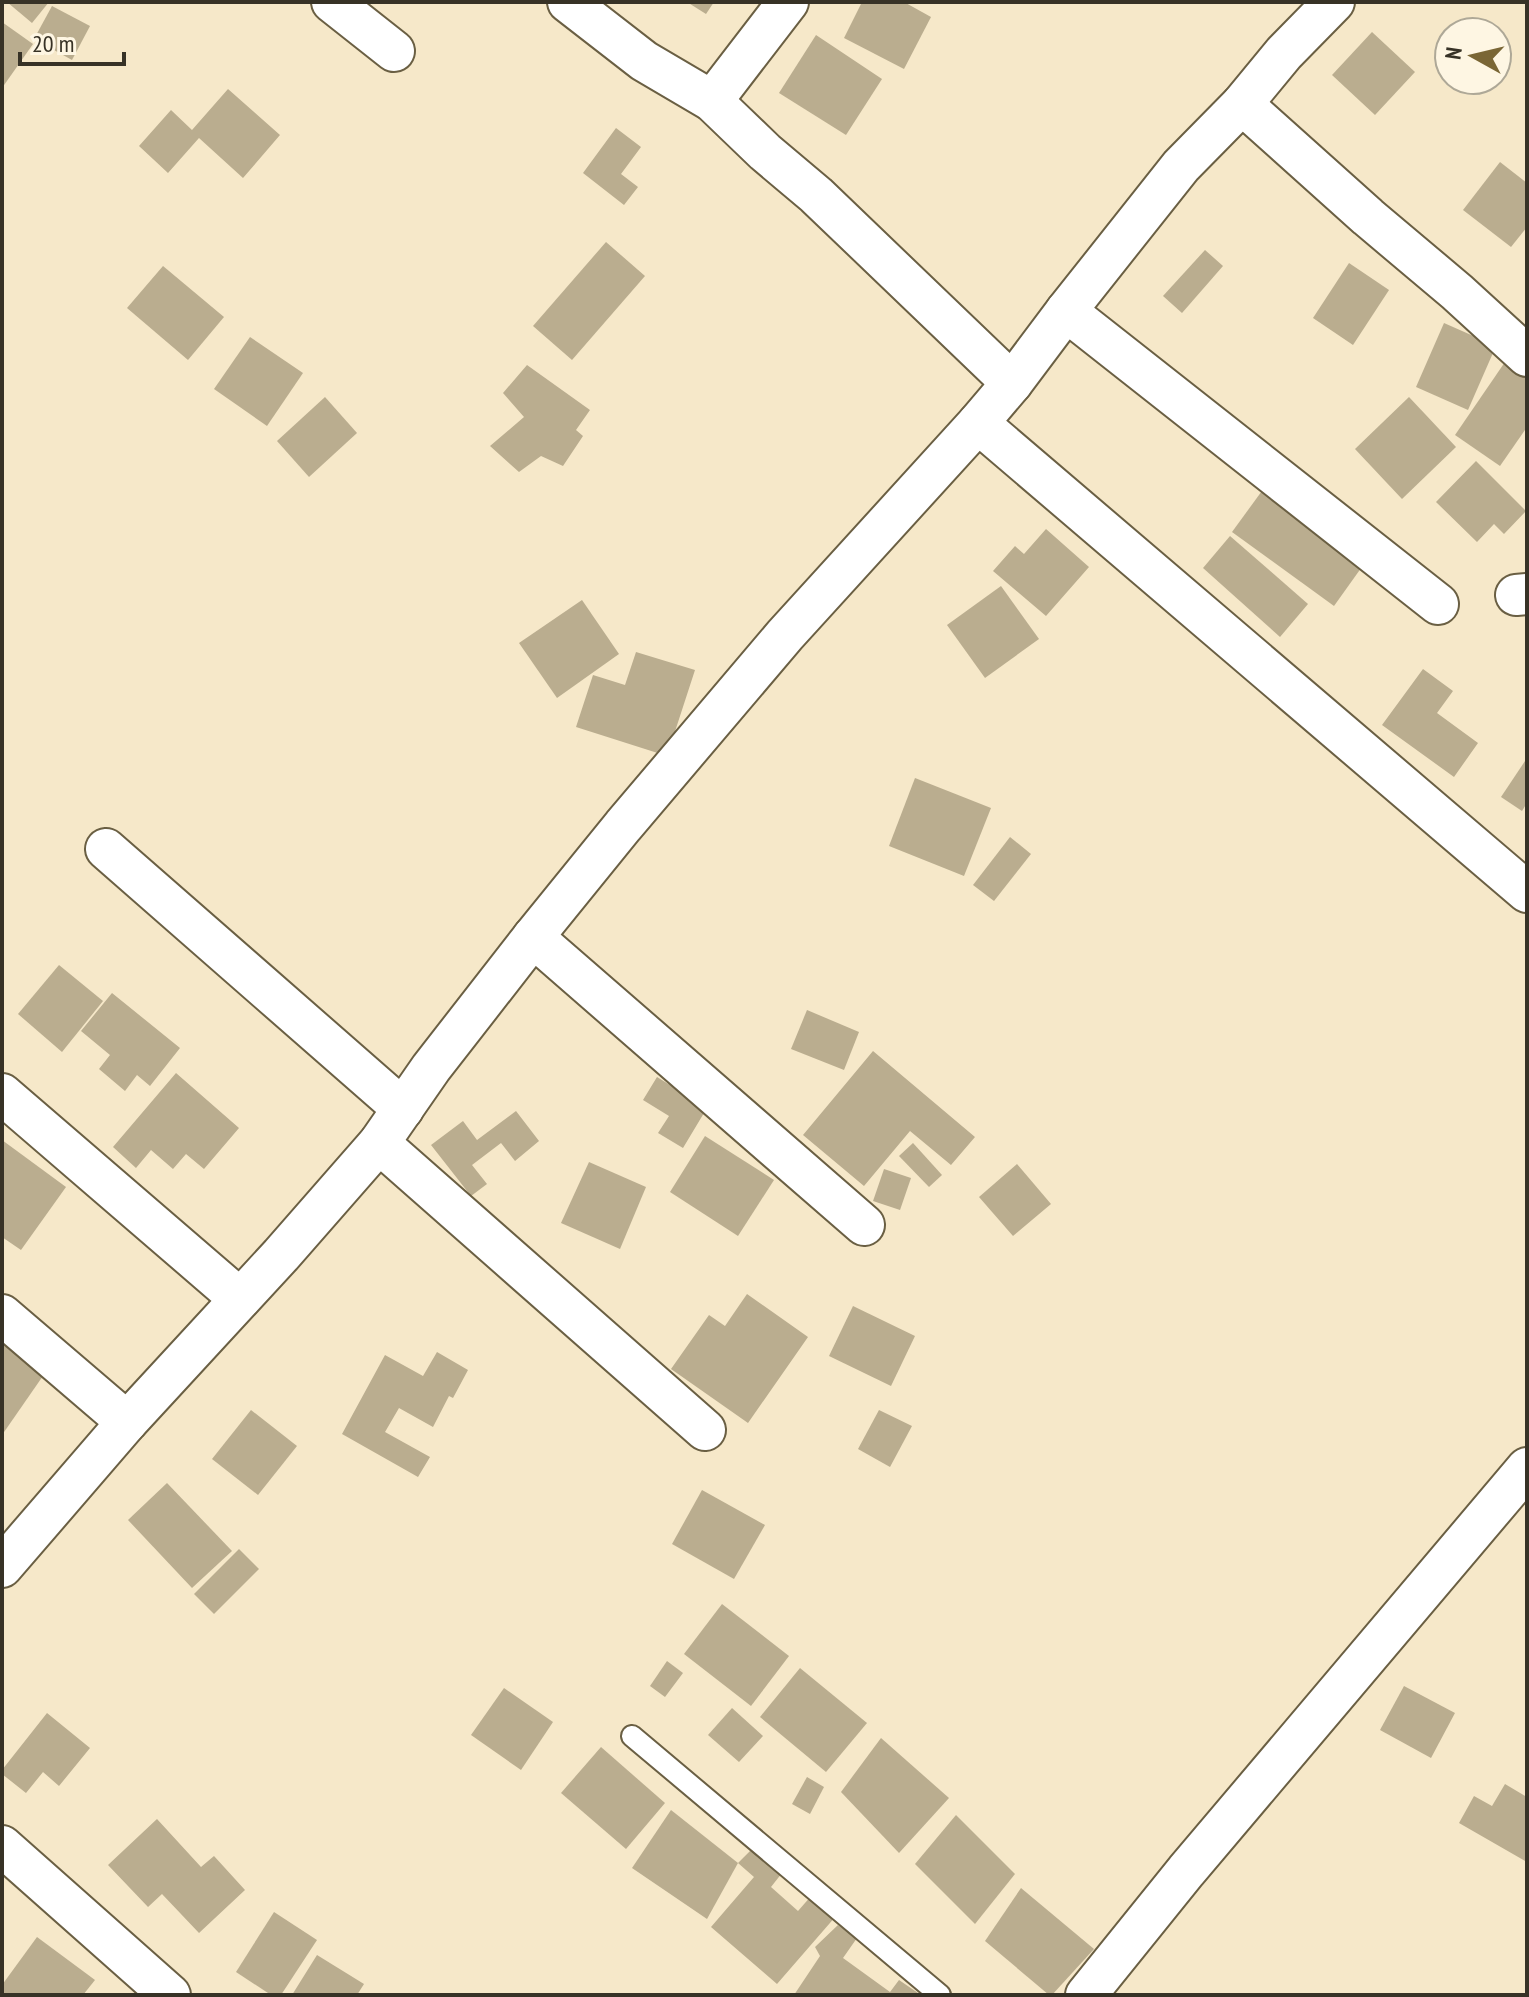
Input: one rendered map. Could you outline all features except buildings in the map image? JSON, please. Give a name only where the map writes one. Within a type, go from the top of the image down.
[{"type":"street","points":[[332,2],[394,51]]},
{"type":"street","points":[[568,2],[644,61],[712,101],[816,195],[1012,383]]},
{"type":"street","points":[[712,101],[788,2]]},
{"type":"street","points":[[2,1567],[16,1524],[127,1422],[379,1143],[431,1068],[633,814],[785,635],[1012,383],[1181,166],[1334,2]]},
{"type":"street","points":[[1242,104],[1527,356]]},
{"type":"street","points":[[1066,311],[1438,604]]},
{"type":"street","points":[[978,423],[1527,892]]},
{"type":"street","points":[[106,849],[403,1109]]},
{"type":"street","points":[[533,937],[864,1225]]},
{"type":"street","points":[[2,1094],[240,1299]]},
{"type":"street","points":[[379,1143],[705,1430]]},
{"type":"street","points":[[2,1315],[127,1422]]},
{"type":"street","points":[[1086,1995],[1196,1859],[1527,1468]]},
{"type":"street","points":[[2,1846],[170,1995]]},
{"type":"lane","points":[[632,1736],[940,1995]]}]
